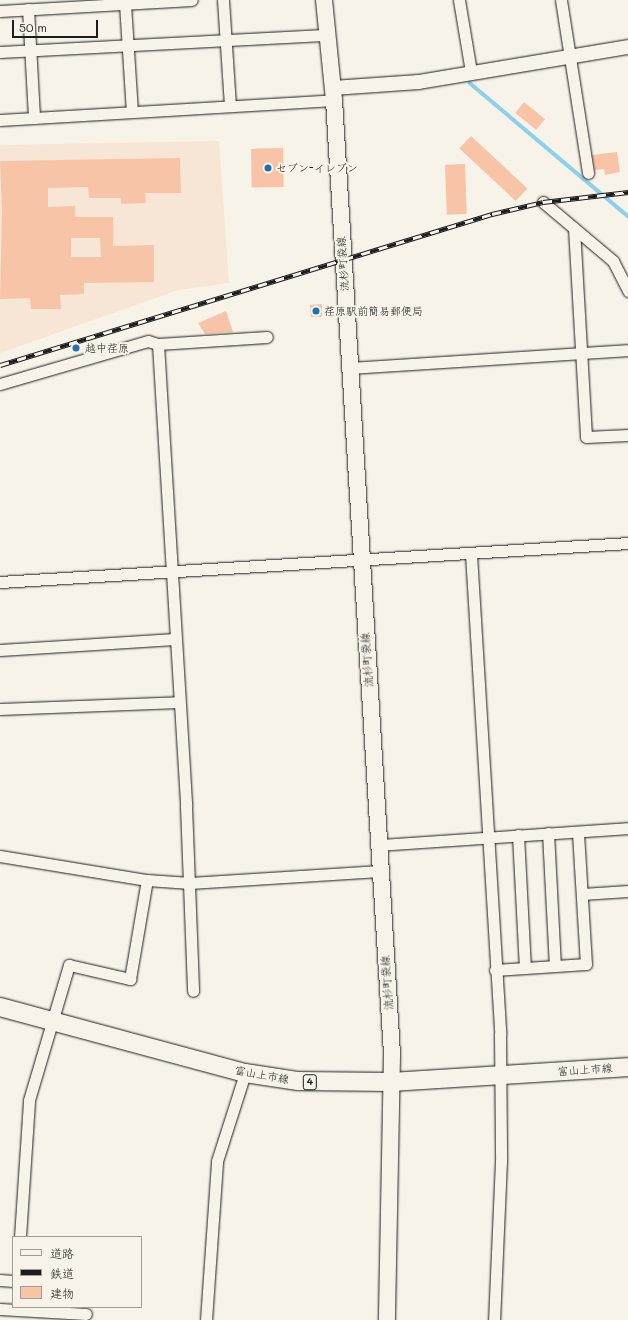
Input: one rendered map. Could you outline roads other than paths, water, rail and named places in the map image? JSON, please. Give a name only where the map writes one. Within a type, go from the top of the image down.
[{"type":"main road","name":"流杉町袋線","points":[[324,0],[329,35],[333,94],[392,1082],[387,1320]]},
{"type":"main road","name":"富山上市線","points":[[0,1008],[245,1073],[298,1081],[392,1082],[628,1067]]},
{"type":"street","points":[[0,11],[24,6],[102,3],[125,4],[192,0]]},
{"type":"street","points":[[223,0],[230,106]]},
{"type":"street","points":[[459,0],[471,72]]},
{"type":"street","points":[[561,0],[588,173]]},
{"type":"street","points":[[125,4],[132,112]]},
{"type":"street","points":[[24,6],[30,50],[34,118]]},
{"type":"street","points":[[0,52],[128,44],[329,35]]},
{"type":"street","points":[[0,120],[230,106],[419,82],[471,72],[628,47]]},
{"type":"street","points":[[543,202],[613,262],[628,291]]},
{"type":"street","points":[[574,228],[586,437],[628,435]]},
{"type":"street","points":[[0,384],[148,341],[158,344],[267,337]]},
{"type":"street","points":[[158,344],[190,883],[193,991]]},
{"type":"street","points":[[350,368],[628,350]]},
{"type":"street","points":[[0,582],[471,554],[628,543]]},
{"type":"street","points":[[471,554],[486,838],[501,1075],[501,1161],[494,1320]]},
{"type":"street","points":[[0,650],[175,640]]},
{"type":"street","points":[[0,709],[179,702]]},
{"type":"street","points":[[378,845],[628,828]]},
{"type":"street","points":[[494,970],[586,964],[578,832]]},
{"type":"street","points":[[548,834],[555,966]]},
{"type":"street","points":[[518,835],[525,968]]},
{"type":"street","points":[[0,856],[147,880],[190,883],[380,871]]},
{"type":"street","points":[[20,1236],[29,1100],[69,965],[130,979],[147,880]]},
{"type":"street","points":[[582,894],[628,891]]},
{"type":"street","points":[[206,1320],[217,1161],[245,1073]]},
{"type":"street","points":[[0,1280],[12,1281]]},
{"type":"street","points":[[0,1309],[16,1312],[86,1314]]},
{"type":"waterway","points":[[470,83],[628,216]]},
{"type":"railway","points":[[0,365],[492,214],[543,202],[628,192]]},
{"type":"place","name":"セブン-イレブン","points":[[268,168]]},
{"type":"place","name":"荏原駅前簡易郵便局","points":[[316,311]]},
{"type":"place","name":"越中荏原","points":[[76,348]]}]
